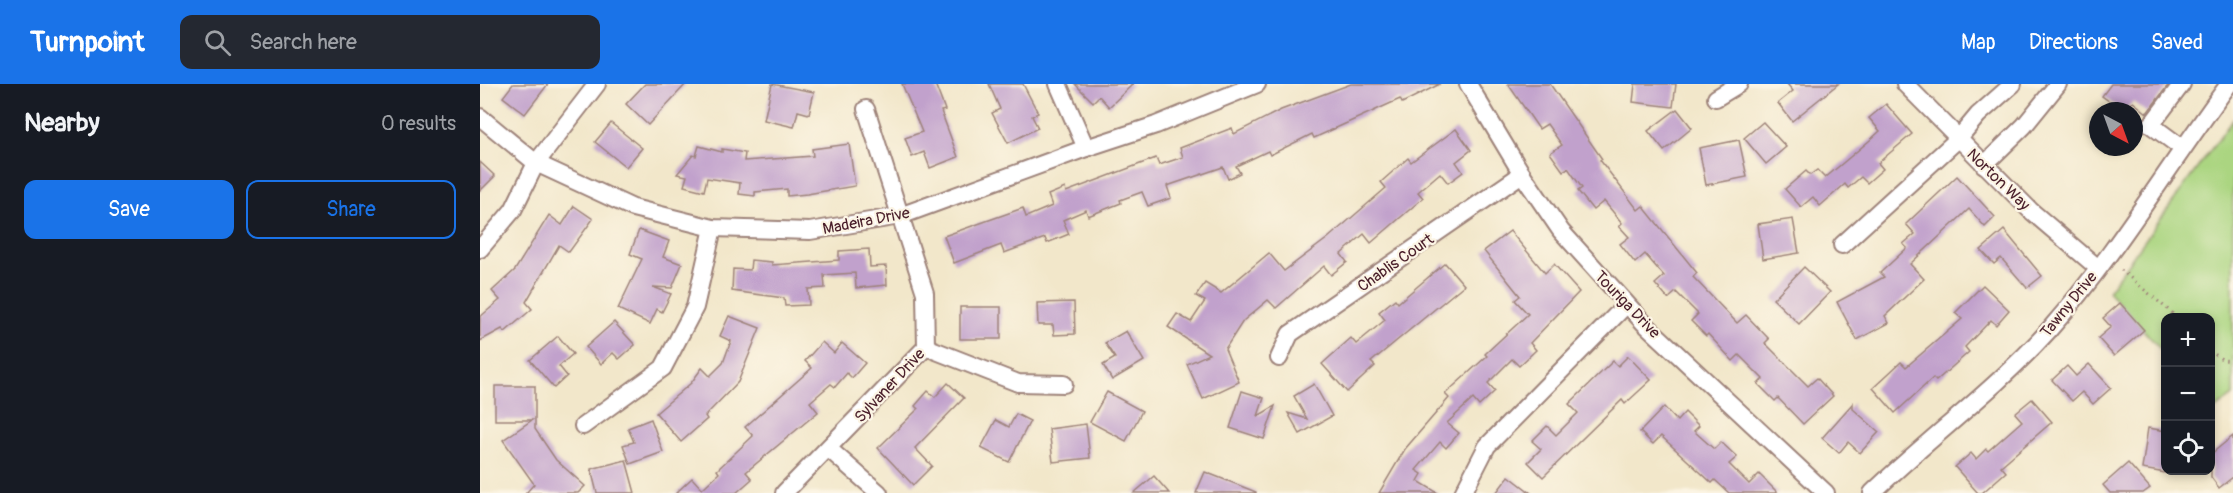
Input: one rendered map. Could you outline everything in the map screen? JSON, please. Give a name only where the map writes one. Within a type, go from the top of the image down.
[{"type":"street","points":[[480,249],[513,210],[536,163],[597,84]]},
{"type":"street","points":[[1058,84],[1086,148]]},
{"type":"street","name":"Madeira Drive","points":[[480,117],[536,163],[633,207],[713,228],[810,231],[900,216],[1156,125],[1257,84]]},
{"type":"street","name":"Touriga Drive","points":[[1468,84],[1522,174],[1561,231],[1626,305],[1826,493]]},
{"type":"street","points":[[1716,98],[1739,84]]},
{"type":"street","name":"Norton Way","points":[[1905,84],[2030,210],[2098,268]]},
{"type":"street","points":[[1842,245],[1958,139],[1978,115],[2013,84]]},
{"type":"street","points":[[1984,165],[2024,126],[2058,84]]},
{"type":"street","points":[[2182,84],[2151,125],[2182,148]]},
{"type":"street","name":"Tawny Drive","points":[[1872,493],[2006,375],[2050,328],[2098,268],[2229,84]]},
{"type":"street","name":"Sylvaner Drive","points":[[784,493],[926,347],[925,293],[866,109]]},
{"type":"street","name":"Chablis Court","points":[[1279,358],[1290,334],[1522,174]]},
{"type":"street","points":[[583,426],[663,368],[695,308],[713,228]]},
{"type":"street","points":[[1463,493],[1487,446],[1626,305]]},
{"type":"street","points":[[926,347],[1018,383],[1064,384]]},
{"type":"street","points":[[829,449],[879,493]]},
{"type":"path","points":[[2121,270],[2172,313]]},
{"type":"path","points":[[2215,354],[2223,360],[2233,361]]},
{"type":"green space","points":[[2233,119],[2233,396],[2215,409],[2215,313],[2161,313],[2161,350],[2108,291]]},
{"type":"building","points":[[513,84],[548,84],[525,114],[503,97]]},
{"type":"building","points":[[645,84],[686,84],[648,125],[626,104]]},
{"type":"building","points":[[772,84],[814,92],[809,114],[798,111],[794,127],[764,120]]},
{"type":"building","points":[[902,84],[935,84],[945,110],[941,111],[958,157],[930,168],[924,152],[912,157],[905,138],[922,132]]},
{"type":"building","points":[[989,84],[1023,84],[1038,113],[1032,116],[1038,128],[1008,143],[992,113],[1000,109]]},
{"type":"building","points":[[1075,84],[1133,84],[1109,107],[1099,96],[1093,102]]},
{"type":"building","points":[[1351,84],[1440,84],[1402,103],[1400,99],[1314,138],[1312,134],[1270,155],[1268,151],[1236,166],[1240,173],[1228,179],[1223,167],[1167,186],[1171,198],[1148,206],[1142,192],[1088,216],[1086,210],[1063,220],[1069,234],[1047,243],[1045,238],[1004,253],[1001,245],[954,263],[944,236],[1023,208],[1026,217],[1052,206],[1048,195],[1065,188],[1066,192],[1156,158],[1159,165],[1183,157],[1180,148],[1232,128],[1234,134],[1281,110]]},
{"type":"building","points":[[1508,84],[1550,84],[1602,159],[1600,160],[1638,210],[1643,206],[1697,273],[1693,277],[1737,323],[1746,315],[1769,339],[1765,343],[1808,386],[1817,378],[1833,396],[1803,424],[1778,398],[1775,401],[1758,384],[1763,379],[1739,355],[1733,361],[1708,334],[1706,336],[1691,321],[1698,314],[1676,292],[1668,299],[1655,284],[1664,276],[1645,254],[1635,263],[1620,244],[1629,237],[1619,226],[1622,223],[1604,201],[1593,210],[1578,191],[1582,188],[1568,168],[1563,171],[1550,153],[1562,145],[1547,124],[1539,129]]},
{"type":"building","points":[[1635,84],[1676,84],[1673,107],[1633,102]]},
{"type":"building","points":[[1787,84],[1838,84],[1792,121],[1778,103],[1793,91]]},
{"type":"building","points":[[2111,84],[2169,84],[2147,113],[2143,110],[2143,102],[2110,102],[2102,96]]},
{"type":"building","points":[[1886,104],[1912,134],[1878,163],[1883,169],[1867,183],[1861,177],[1848,188],[1845,184],[1820,206],[1813,197],[1801,207],[1785,189],[1806,171],[1810,175],[1817,170],[1825,178],[1869,141],[1880,131],[1869,118]]},
{"type":"building","points":[[1677,109],[1692,128],[1664,151],[1648,131]]},
{"type":"building","points":[[1763,122],[1786,147],[1766,164],[1744,138]]},
{"type":"building","points":[[611,123],[642,148],[626,167],[595,142]]},
{"type":"building","points":[[1456,129],[1471,150],[1456,162],[1463,172],[1448,183],[1440,173],[1418,192],[1423,198],[1371,243],[1364,234],[1341,254],[1347,262],[1331,275],[1324,266],[1276,308],[1268,300],[1243,321],[1225,349],[1239,382],[1203,399],[1187,364],[1209,354],[1168,327],[1177,314],[1191,322],[1205,301],[1196,296],[1205,283],[1221,293],[1269,253],[1284,271],[1328,238],[1386,188],[1381,182],[1408,158],[1411,162]]},
{"type":"building","points":[[1739,140],[1747,177],[1706,185],[1699,148]]},
{"type":"building","points":[[849,144],[855,186],[787,196],[787,189],[755,192],[755,196],[739,194],[740,183],[707,178],[704,191],[684,186],[687,176],[677,174],[693,155],[696,156],[699,146],[722,152],[722,149],[745,153],[744,161],[813,156],[812,149]]},
{"type":"building","points":[[480,162],[495,176],[480,191]]},
{"type":"building","points":[[1957,176],[1995,217],[1985,227],[1969,209],[1910,264],[1924,279],[1885,316],[1889,323],[1857,340],[1837,302],[1884,277],[1880,273],[1907,248],[1903,244],[1915,234],[1906,224]]},
{"type":"building","points":[[574,206],[593,219],[569,252],[559,245],[526,302],[532,309],[505,332],[502,329],[480,341],[480,317],[500,300],[492,291],[515,270],[549,215],[562,225]]},
{"type":"building","points":[[1793,219],[1799,253],[1763,259],[1758,224]]},
{"type":"building","points":[[639,230],[669,241],[663,257],[682,264],[672,288],[653,287],[671,294],[662,312],[657,309],[650,324],[618,309],[642,259],[630,254]]},
{"type":"building","points":[[2004,230],[2042,276],[2027,288],[2001,258],[1994,264],[1981,250]]},
{"type":"building","points":[[1510,231],[1545,273],[1554,264],[1579,292],[1530,343],[1536,350],[1519,366],[1512,359],[1488,383],[1495,391],[1479,406],[1473,399],[1447,423],[1459,433],[1446,448],[1440,442],[1416,470],[1422,474],[1418,481],[1438,493],[1379,493],[1405,449],[1449,398],[1445,394],[1528,314],[1515,300],[1520,296],[1484,251]]},
{"type":"building","points":[[869,249],[870,267],[886,266],[887,285],[856,288],[855,273],[824,275],[825,288],[808,289],[809,305],[785,306],[784,298],[732,291],[733,269],[750,270],[751,260],[772,262],[772,265],[839,260],[839,251]]},
{"type":"building","points":[[1445,263],[1464,285],[1371,362],[1375,366],[1347,392],[1322,364],[1351,338],[1356,344],[1385,320],[1379,312],[1395,299],[1398,303]]},
{"type":"building","points":[[1804,267],[1830,292],[1799,324],[1773,299]]},
{"type":"building","points":[[1983,285],[2009,310],[1996,325],[1991,320],[1965,347],[1969,352],[1936,381],[1933,378],[1895,413],[1873,388],[1901,362],[1906,367],[1962,319],[1955,313]]},
{"type":"building","points":[[1074,302],[1075,334],[1054,335],[1053,325],[1038,325],[1037,303]]},
{"type":"building","points":[[2120,303],[2144,330],[2114,356],[2098,338],[2111,327],[2103,318]]},
{"type":"building","points":[[960,307],[1001,307],[1001,339],[960,339]]},
{"type":"building","points":[[729,316],[760,328],[738,382],[705,416],[707,419],[681,442],[656,413],[691,383],[702,368],[710,376],[723,363],[731,341],[720,336]]},
{"type":"building","points":[[614,322],[635,345],[619,359],[613,353],[601,364],[586,347]]},
{"type":"building","points":[[1126,331],[1144,361],[1112,380],[1103,365],[1115,358],[1105,343]]},
{"type":"building","points":[[558,336],[573,354],[559,366],[567,376],[554,388],[530,360]]},
{"type":"building","points":[[822,342],[834,353],[842,343],[865,363],[852,378],[847,373],[835,387],[831,384],[810,402],[818,412],[746,472],[752,479],[736,493],[676,493],[692,478],[702,489],[719,473],[717,470],[753,436],[745,427],[812,368],[805,361]]},
{"type":"building","points":[[1628,356],[1651,380],[1625,404],[1622,400],[1543,477],[1528,462],[1541,449],[1532,441],[1547,426],[1556,435],[1578,413],[1569,404],[1613,361],[1618,366]]},
{"type":"building","points":[[2089,364],[2111,388],[2093,404],[2082,392],[2072,401],[2052,380],[2067,366],[2076,376]]},
{"type":"building","points":[[948,383],[964,398],[915,448],[932,466],[913,485],[878,448],[918,409],[915,406],[928,391],[935,397]]},
{"type":"building","points":[[1314,384],[1332,416],[1300,434],[1288,413],[1307,419],[1294,396]]},
{"type":"building","points":[[495,386],[535,386],[535,429],[556,460],[585,486],[578,493],[526,493],[534,484],[503,440],[532,420],[495,420]]},
{"type":"building","points":[[1242,391],[1264,398],[1258,416],[1275,406],[1264,439],[1230,428]]},
{"type":"building","points":[[1107,392],[1142,411],[1126,441],[1090,422]]},
{"type":"building","points":[[2032,399],[2052,422],[2001,466],[2006,472],[1982,493],[1978,493],[1955,467],[1971,453],[1976,459],[1986,449],[1988,451],[2022,421],[2015,413]]},
{"type":"building","points":[[1853,403],[1853,409],[1879,432],[1860,453],[1848,442],[1839,453],[1822,438]]},
{"type":"building","points":[[1664,407],[1677,421],[1685,412],[1699,426],[1694,431],[1714,449],[1721,442],[1737,457],[1729,464],[1749,484],[1759,474],[1778,493],[1729,493],[1715,480],[1712,483],[1661,436],[1653,444],[1640,432]]},
{"type":"building","points":[[1016,414],[1030,421],[1009,462],[981,448],[996,420],[1009,427]]},
{"type":"building","points":[[651,419],[663,452],[630,464],[623,445],[634,442],[628,428]]},
{"type":"building","points":[[1086,424],[1090,458],[1053,462],[1049,429]]},
{"type":"building","points":[[2148,428],[2161,430],[2161,472],[2142,469]]},
{"type":"building","points":[[2233,436],[2233,477],[2219,488],[2211,477],[2215,475],[2215,451]]},
{"type":"building","points":[[626,460],[635,493],[597,493],[591,469]]},
{"type":"building","points":[[2128,463],[2150,488],[2143,493],[2110,493],[2103,485]]},
{"type":"building","points":[[1205,472],[1256,492],[1256,493],[1196,493]]},
{"type":"building","points":[[1154,476],[1169,493],[1134,493]]},
{"type":"building","points":[[1509,476],[1531,493],[1496,493]]}]
